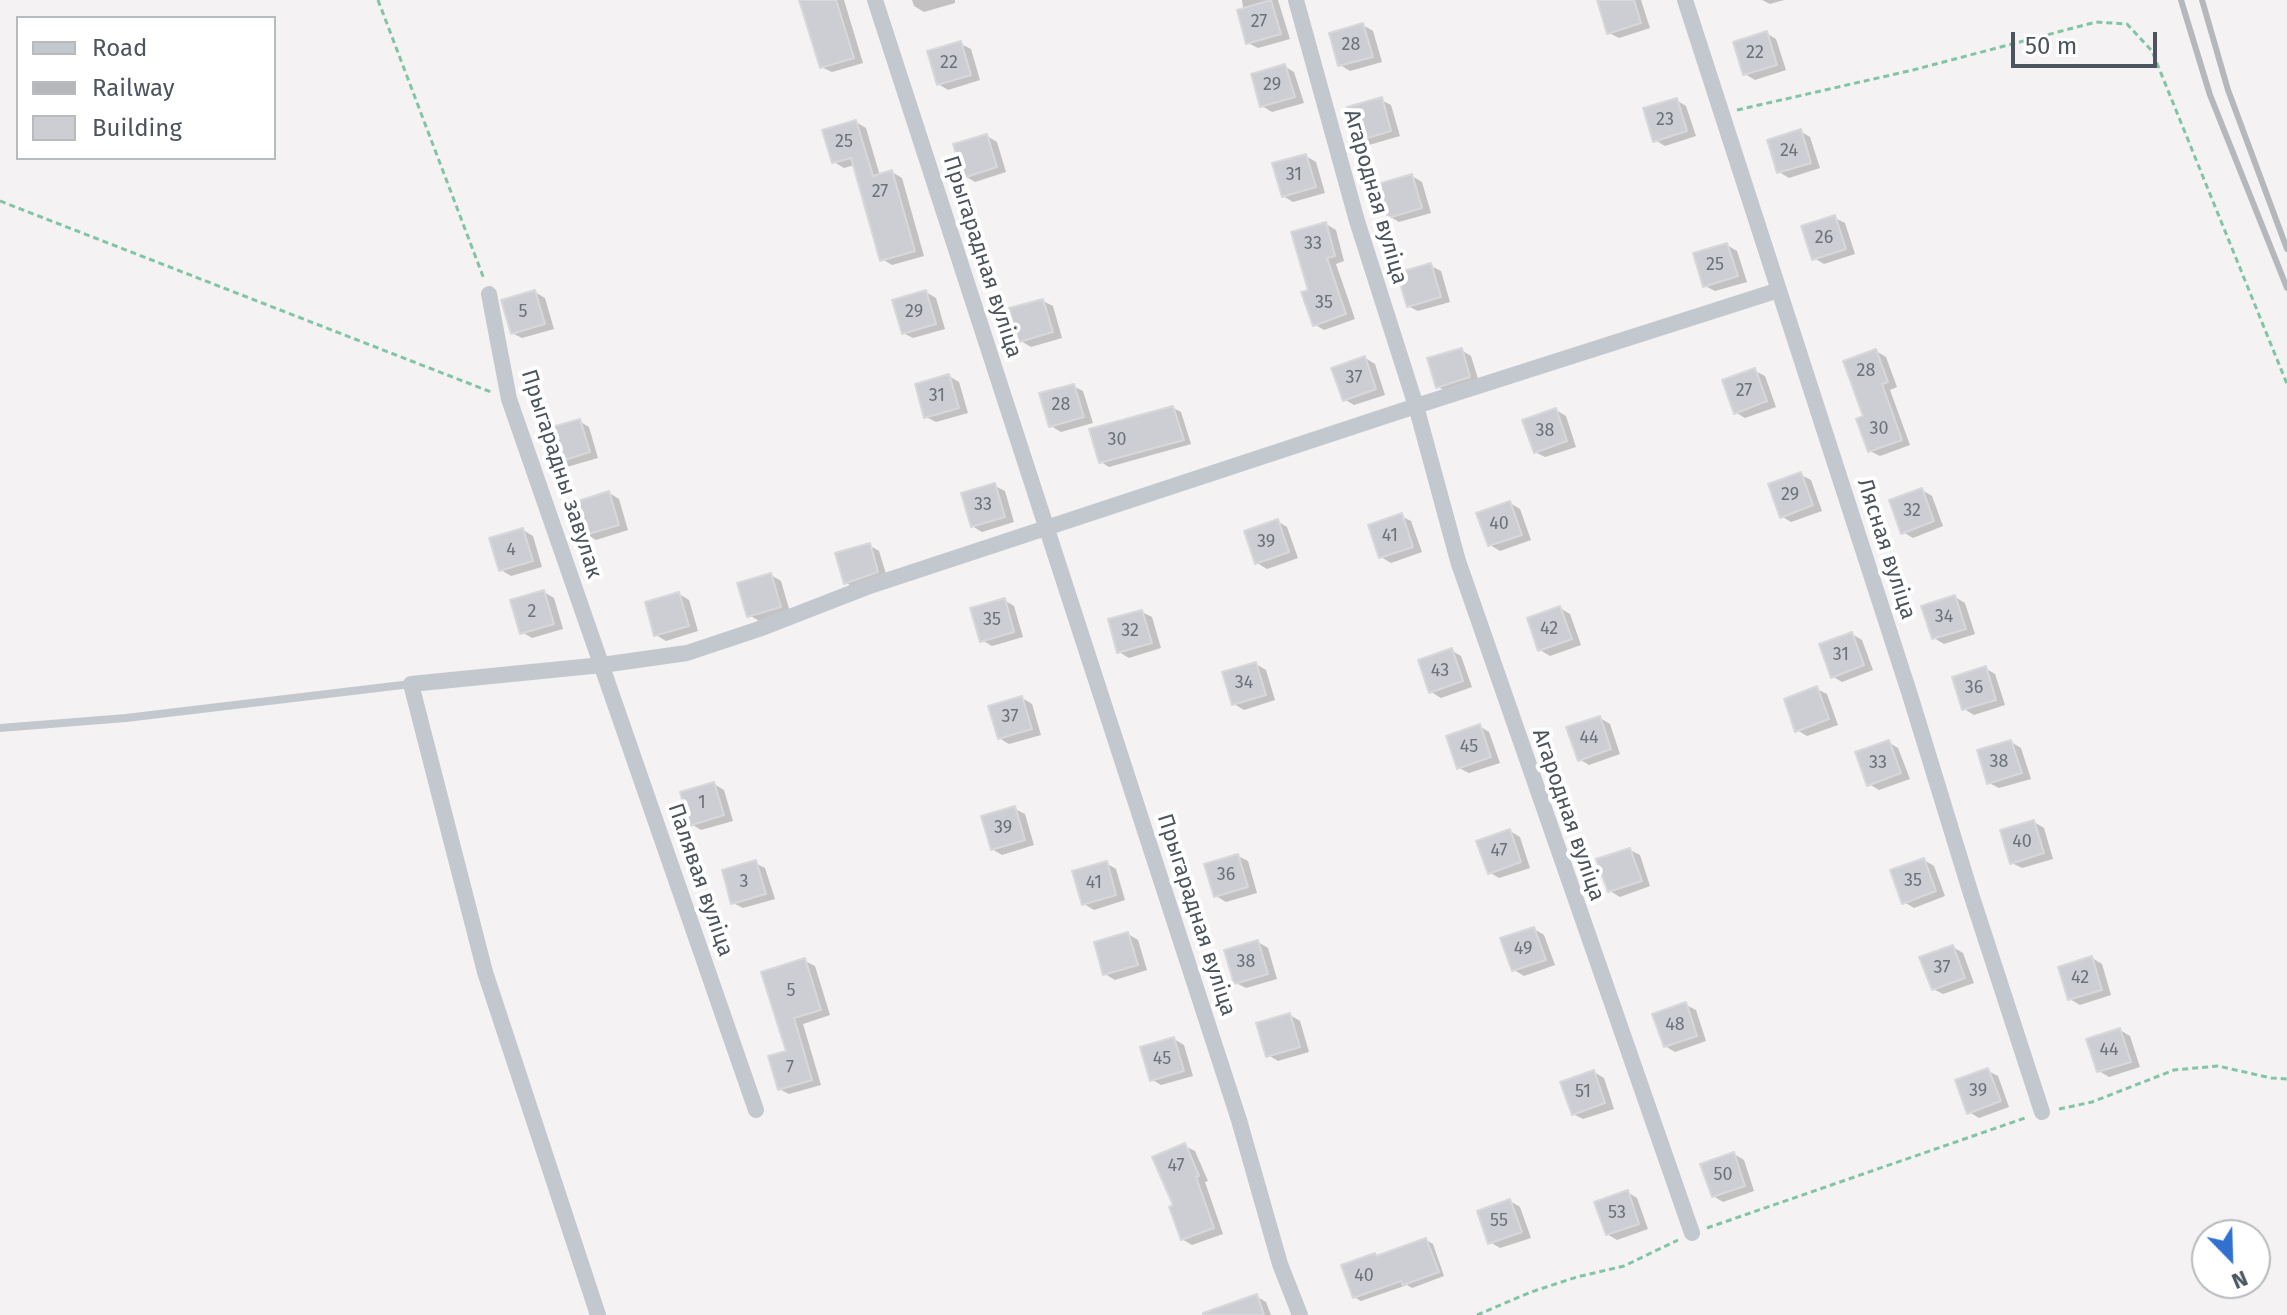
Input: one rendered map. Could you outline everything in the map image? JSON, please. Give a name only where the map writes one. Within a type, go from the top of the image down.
[{"type":"street","name":"Прыгарадная вуліца","points":[[875,0],[1239,1120],[1280,1264],[1300,1315]]},
{"type":"street","name":"Агародная вуліца","points":[[1296,0],[1357,221],[1416,406],[1458,561],[1692,1233]]},
{"type":"street","name":"Лясная вуліца","points":[[1685,0],[2042,1112]]},
{"type":"street","points":[[598,1315],[485,972],[411,684],[602,665],[687,653],[867,587],[1779,290]]},
{"type":"street","name":"Прыгарадны завулак","points":[[489,294],[509,399],[602,665]]},
{"type":"street","name":"Палявая вуліца","points":[[602,665],[756,1110]]},
{"type":"lane","points":[[0,728],[126,718],[411,684]]},
{"type":"path","points":[[378,0],[489,294]]},
{"type":"path","points":[[1722,113],[1913,70],[2096,22],[2127,24],[2152,51],[2287,384]]},
{"type":"path","points":[[0,201],[509,399]]},
{"type":"path","points":[[1477,1315],[1531,1292],[1624,1266],[1692,1233],[2042,1112],[2092,1102],[2174,1070],[2218,1066],[2287,1079]]},
{"type":"building","points":[[799,0],[836,0],[854,58],[820,68]]},
{"type":"building","points":[[1271,0],[1281,34],[1246,44],[1237,10]]},
{"type":"building","points":[[1597,0],[1634,0],[1641,23],[1607,34]]},
{"type":"building","points":[[1363,23],[1373,57],[1338,66],[1329,33]]},
{"type":"building","points":[[1767,31],[1777,65],[1743,75],[1733,42]]},
{"type":"building","points":[[961,41],[971,75],[937,85],[927,51]]},
{"type":"building","points":[[1285,64],[1295,97],[1260,107],[1251,74]]},
{"type":"building","points":[[1382,97],[1391,131],[1357,141],[1347,107]]},
{"type":"building","points":[[1677,98],[1687,131],[1653,142],[1643,108]]},
{"type":"building","points":[[856,120],[873,176],[892,170],[915,251],[880,261],[851,158],[832,163],[822,130]]},
{"type":"building","points":[[1801,129],[1811,163],[1777,173],[1767,140]]},
{"type":"building","points":[[987,134],[997,167],[963,178],[953,144]]},
{"type":"building","points":[[1306,154],[1316,187],[1282,197],[1272,163]]},
{"type":"building","points":[[1412,174],[1422,208],[1388,218],[1378,184]]},
{"type":"building","points":[[1835,215],[1846,249],[1812,260],[1801,226]]},
{"type":"building","points":[[1326,222],[1335,256],[1327,258],[1346,314],[1313,326],[1301,292],[1308,290],[1291,232]]},
{"type":"building","points":[[1727,243],[1738,276],[1703,287],[1693,253]]},
{"type":"building","points":[[1431,263],[1441,297],[1407,307],[1397,273]]},
{"type":"building","points":[[535,290],[545,324],[511,334],[501,300]]},
{"type":"building","points":[[926,290],[936,324],[902,334],[892,300]]},
{"type":"building","points":[[1043,299],[1053,332],[1019,342],[1009,308]]},
{"type":"building","points":[[1462,348],[1470,377],[1436,388],[1427,358]]},
{"type":"building","points":[[1876,349],[1888,382],[1882,384],[1902,440],[1868,452],[1856,419],[1863,416],[1843,361]]},
{"type":"building","points":[[1365,356],[1376,389],[1343,401],[1331,368]]},
{"type":"building","points":[[1755,368],[1767,401],[1734,414],[1722,380]]},
{"type":"building","points":[[949,374],[959,408],[924,418],[915,384]]},
{"type":"building","points":[[1074,384],[1084,417],[1049,427],[1039,393]]},
{"type":"building","points":[[1173,406],[1184,440],[1099,463],[1089,429]]},
{"type":"building","points":[[1556,408],[1567,441],[1534,453],[1522,420]]},
{"type":"building","points":[[580,419],[590,452],[555,463],[545,429]]},
{"type":"building","points":[[1801,472],[1813,505],[1780,518],[1768,484]]},
{"type":"building","points":[[995,483],[1005,517],[971,527],[961,493]]},
{"type":"building","points":[[1922,488],[1934,521],[1901,534],[1889,500]]},
{"type":"building","points":[[609,491],[619,525],[585,535],[575,502]]},
{"type":"building","points":[[1510,501],[1522,535],[1488,546],[1476,513]]},
{"type":"building","points":[[1402,513],[1413,547],[1379,558],[1368,525]]},
{"type":"building","points":[[1278,519],[1289,552],[1255,564],[1244,531]]},
{"type":"building","points":[[523,528],[533,561],[499,571],[489,538]]},
{"type":"building","points":[[870,543],[878,572],[844,584],[835,553]]},
{"type":"building","points":[[771,573],[781,607],[747,617],[737,583]]},
{"type":"building","points":[[544,590],[554,624],[520,634],[510,600]]},
{"type":"building","points":[[679,592],[689,626],[654,636],[645,602]]},
{"type":"building","points":[[1955,595],[1966,629],[1932,639],[1921,606]]},
{"type":"building","points":[[1005,598],[1014,632],[980,642],[970,608]]},
{"type":"building","points":[[1560,606],[1572,639],[1538,651],[1527,618]]},
{"type":"building","points":[[1142,610],[1152,643],[1117,653],[1108,619]]},
{"type":"building","points":[[1852,632],[1864,665],[1831,678],[1819,644]]},
{"type":"building","points":[[1452,648],[1463,681],[1429,693],[1418,660]]},
{"type":"building","points":[[1256,662],[1266,695],[1232,705],[1222,672]]},
{"type":"building","points":[[1986,666],[1996,700],[1962,710],[1952,677]]},
{"type":"building","points":[[1817,686],[1829,719],[1795,732],[1784,699]]},
{"type":"building","points":[[1022,696],[1032,729],[998,739],[988,706]]},
{"type":"building","points":[[1600,716],[1611,749],[1578,761],[1566,727]]},
{"type":"building","points":[[1480,724],[1491,757],[1457,769],[1446,736]]},
{"type":"building","points":[[1889,740],[1901,773],[1867,786],[1855,752]]},
{"type":"building","points":[[2011,740],[2022,773],[1987,784],[1977,750]]},
{"type":"building","points":[[714,782],[724,815],[689,826],[680,792]]},
{"type":"building","points":[[1015,806],[1025,840],[991,850],[981,816]]},
{"type":"building","points":[[2034,820],[2044,853],[2010,864],[2000,830]]},
{"type":"building","points":[[1510,829],[1521,862],[1488,874],[1476,841]]},
{"type":"building","points":[[1630,848],[1642,881],[1608,892],[1596,859]]},
{"type":"building","points":[[1238,854],[1248,887],[1214,897],[1204,864]]},
{"type":"building","points":[[1924,858],[1936,891],[1902,904],[1890,870]]},
{"type":"building","points":[[756,860],[766,894],[731,904],[722,870]]},
{"type":"building","points":[[1107,861],[1116,895],[1082,905],[1072,871]]},
{"type":"building","points":[[1534,927],[1546,960],[1512,971],[1500,938]]},
{"type":"building","points":[[1128,932],[1138,965],[1103,975],[1094,942]]},
{"type":"building","points":[[1258,940],[1268,974],[1234,984],[1224,950]]},
{"type":"building","points":[[1953,945],[1965,978],[1932,990],[1919,957]]},
{"type":"building","points":[[2092,956],[2102,990],[2068,1000],[2058,967]]},
{"type":"building","points":[[805,958],[821,1010],[794,1018],[812,1080],[778,1090],[768,1056],[786,1051],[761,972]]},
{"type":"building","points":[[1686,1002],[1697,1036],[1664,1047],[1652,1014]]},
{"type":"building","points":[[1290,1013],[1300,1047],[1266,1057],[1256,1023]]},
{"type":"building","points":[[2120,1028],[2131,1062],[2097,1072],[2086,1039]]},
{"type":"building","points":[[1174,1037],[1184,1071],[1150,1081],[1140,1047]]},
{"type":"building","points":[[1988,1068],[2001,1101],[1967,1114],[1955,1080]]},
{"type":"building","points":[[1594,1070],[1605,1103],[1572,1115],[1560,1082]]},
{"type":"building","points":[[1185,1143],[1199,1176],[1196,1177],[1214,1228],[1181,1240],[1169,1207],[1173,1205],[1152,1157]]},
{"type":"building","points":[[1734,1152],[1745,1186],[1712,1197],[1700,1164]]},
{"type":"building","points":[[1628,1190],[1639,1224],[1606,1235],[1594,1202]]},
{"type":"building","points":[[1510,1199],[1522,1232],[1488,1244],[1477,1211]]},
{"type":"building","points":[[1426,1238],[1439,1272],[1353,1298],[1341,1265]]},
{"type":"building","points":[[1257,1294],[1264,1315],[1203,1315],[1203,1313]]},
{"type":"railway","points":[[2181,0],[2210,95],[2287,288]]},
{"type":"railway","points":[[2202,0],[2228,90],[2287,249]]}]
